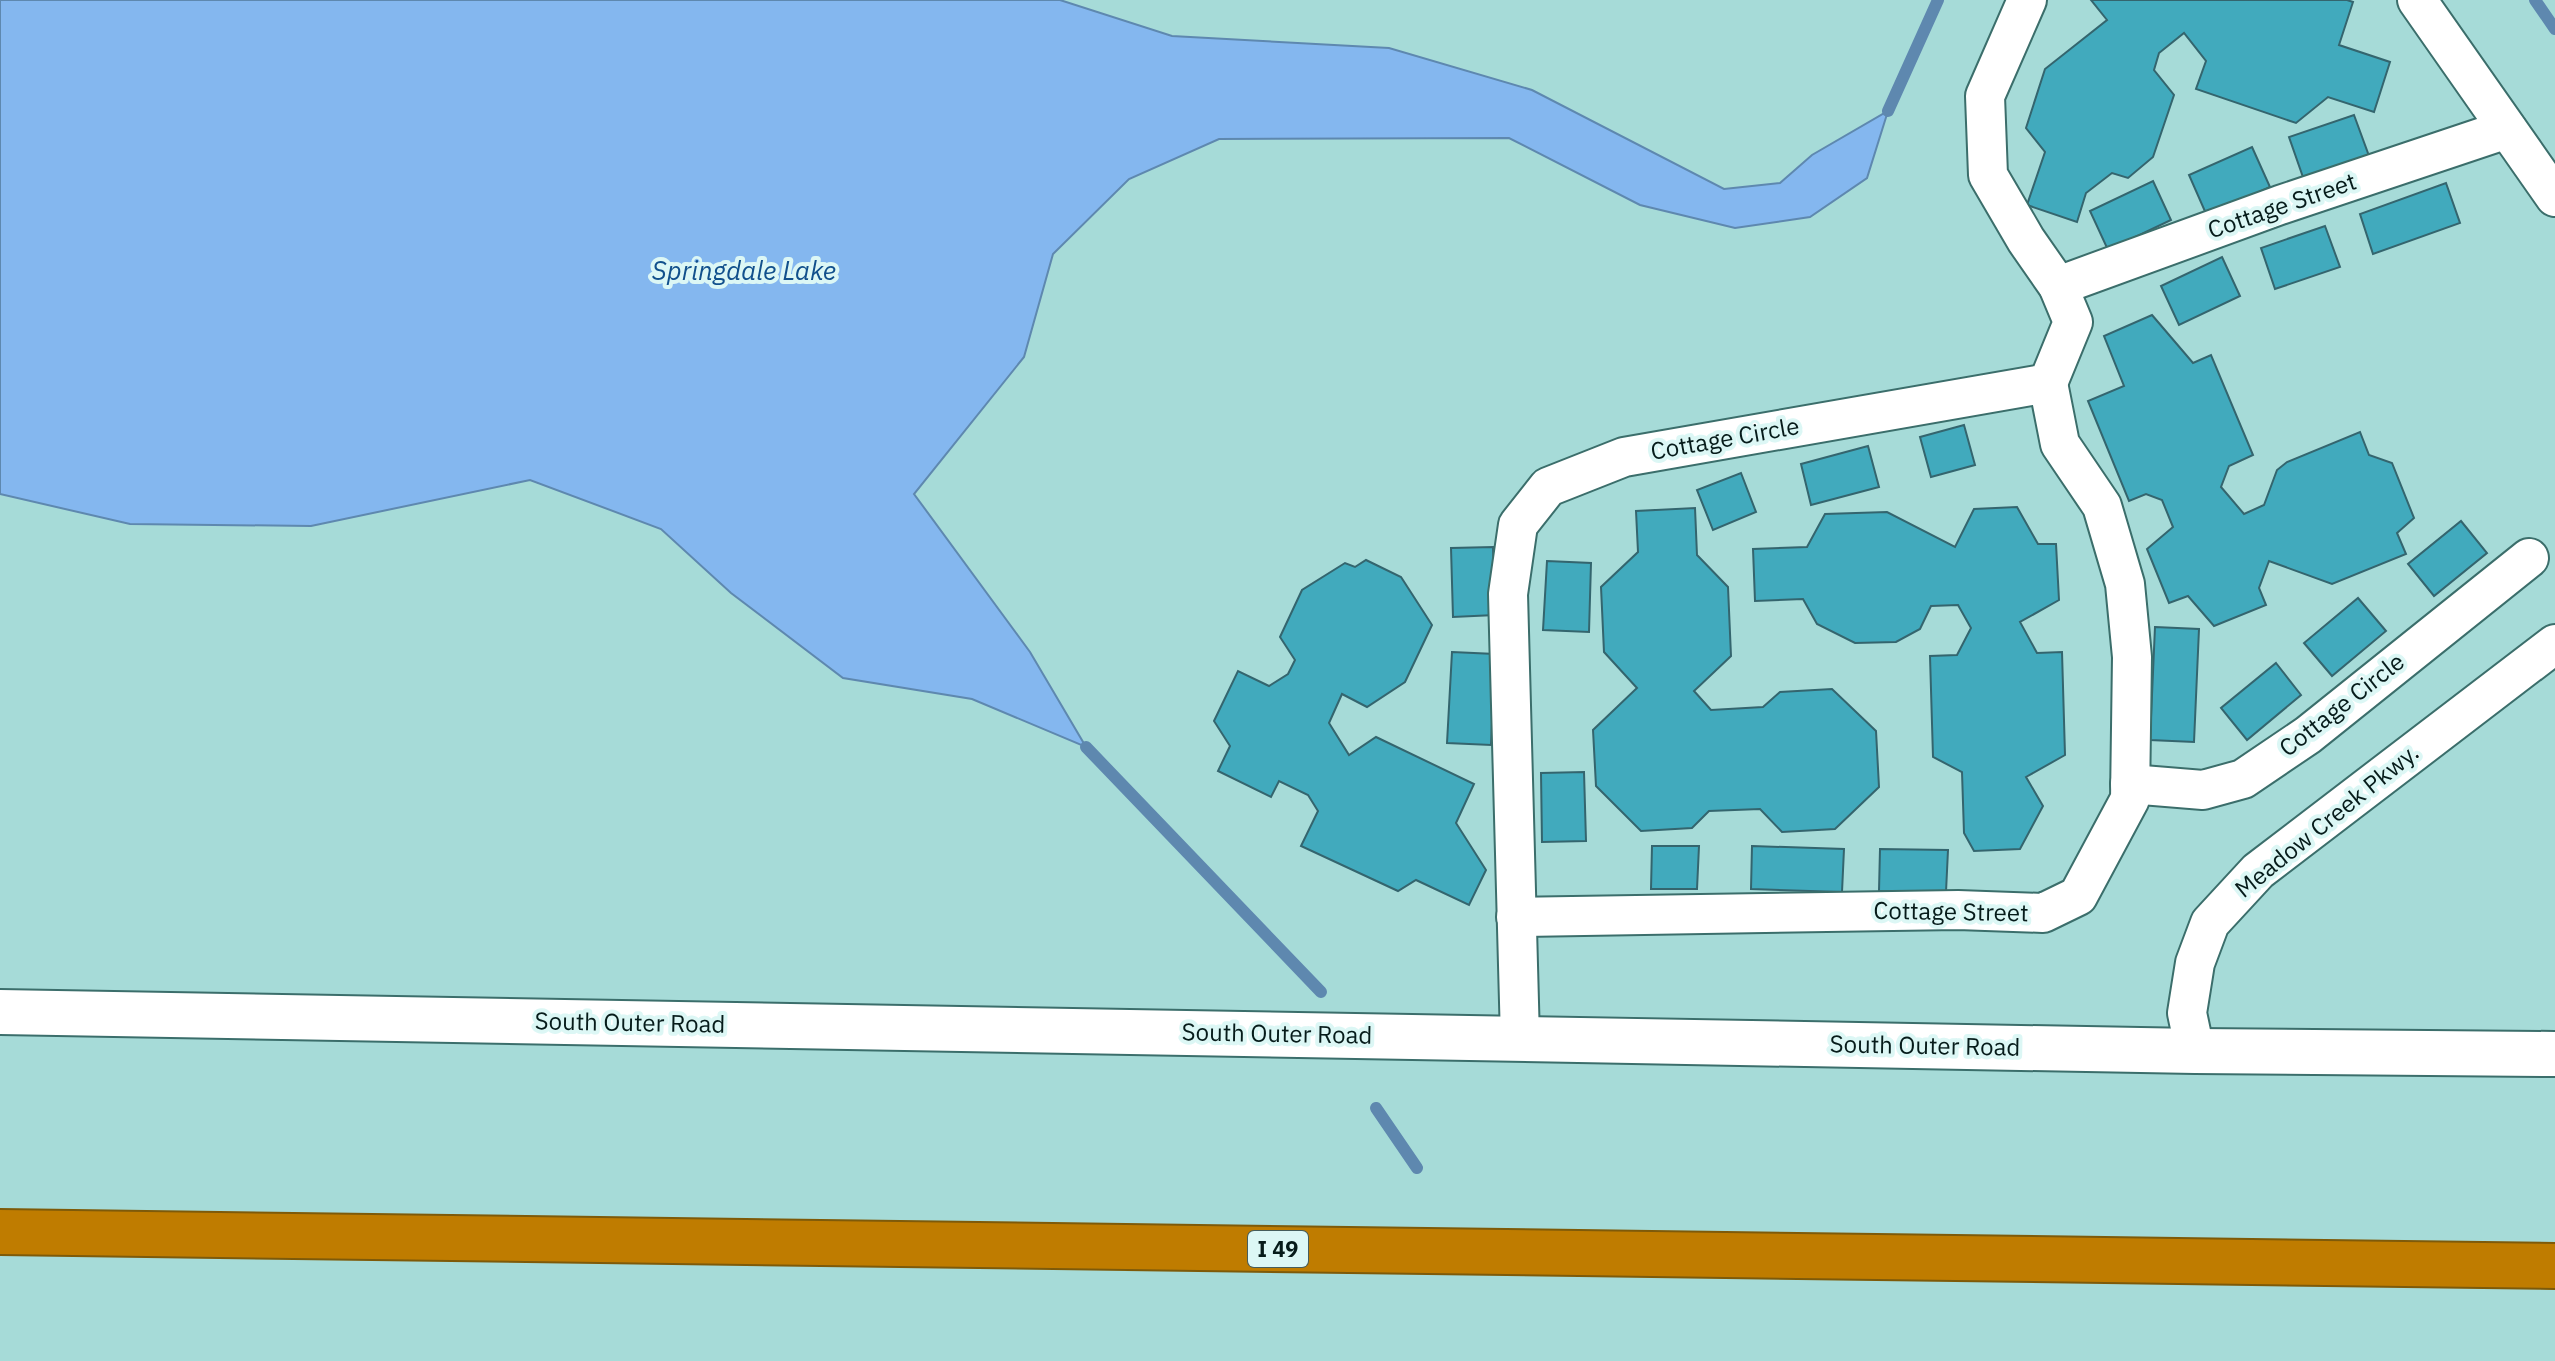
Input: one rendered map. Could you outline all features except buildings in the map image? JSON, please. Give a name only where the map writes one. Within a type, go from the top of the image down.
[{"type":"highway","name":"I 49","points":[[0,1232],[2555,1266]]},
{"type":"street","points":[[2027,0],[1985,96],[1988,175],[2026,240],[2058,286],[2073,322],[2048,383]]},
{"type":"street","points":[[2417,0],[2555,197]]},
{"type":"street","name":"Cottage Street","points":[[2058,286],[2280,205],[2507,129]]},
{"type":"street","name":"Cottage Street","points":[[1516,917],[1958,910],[2043,913],[2078,896],[2130,799],[2132,657],[2125,584],[2102,506],[2060,444],[2048,383]]},
{"type":"street","name":"Cottage Circle","points":[[1520,1039],[1508,594],[1518,525],[1548,487],[1624,457],[2048,383]]},
{"type":"street","name":"Cottage Circle","points":[[2130,784],[2203,790],[2243,779],[2308,735],[2529,558]]},
{"type":"street","name":"Meadow Creek Pkwy.","points":[[2195,1051],[2187,1013],[2195,963],[2210,923],[2228,901],[2258,871],[2555,644]]},
{"type":"street","name":"South Outer Road","points":[[0,1012],[2195,1051],[2555,1054]]},
{"type":"water","name":"Springdale Lake","points":[[0,0],[1060,0],[1172,36],[1389,48],[1532,90],[1724,189],[1780,183],[1812,155],[1888,111],[1867,178],[1810,217],[1735,228],[1640,205],[1509,138],[1219,139],[1129,179],[1053,254],[1024,357],[914,494],[1030,652],[1086,747],[972,699],[843,678],[731,593],[661,529],[530,480],[311,526],[130,524],[0,494]]},
{"type":"waterway","points":[[1888,111],[1938,0]]},
{"type":"waterway","points":[[2535,0],[2555,29]]},
{"type":"waterway","points":[[1086,747],[1321,992]]},
{"type":"waterway","points":[[1376,1108],[1417,1168]]}]
